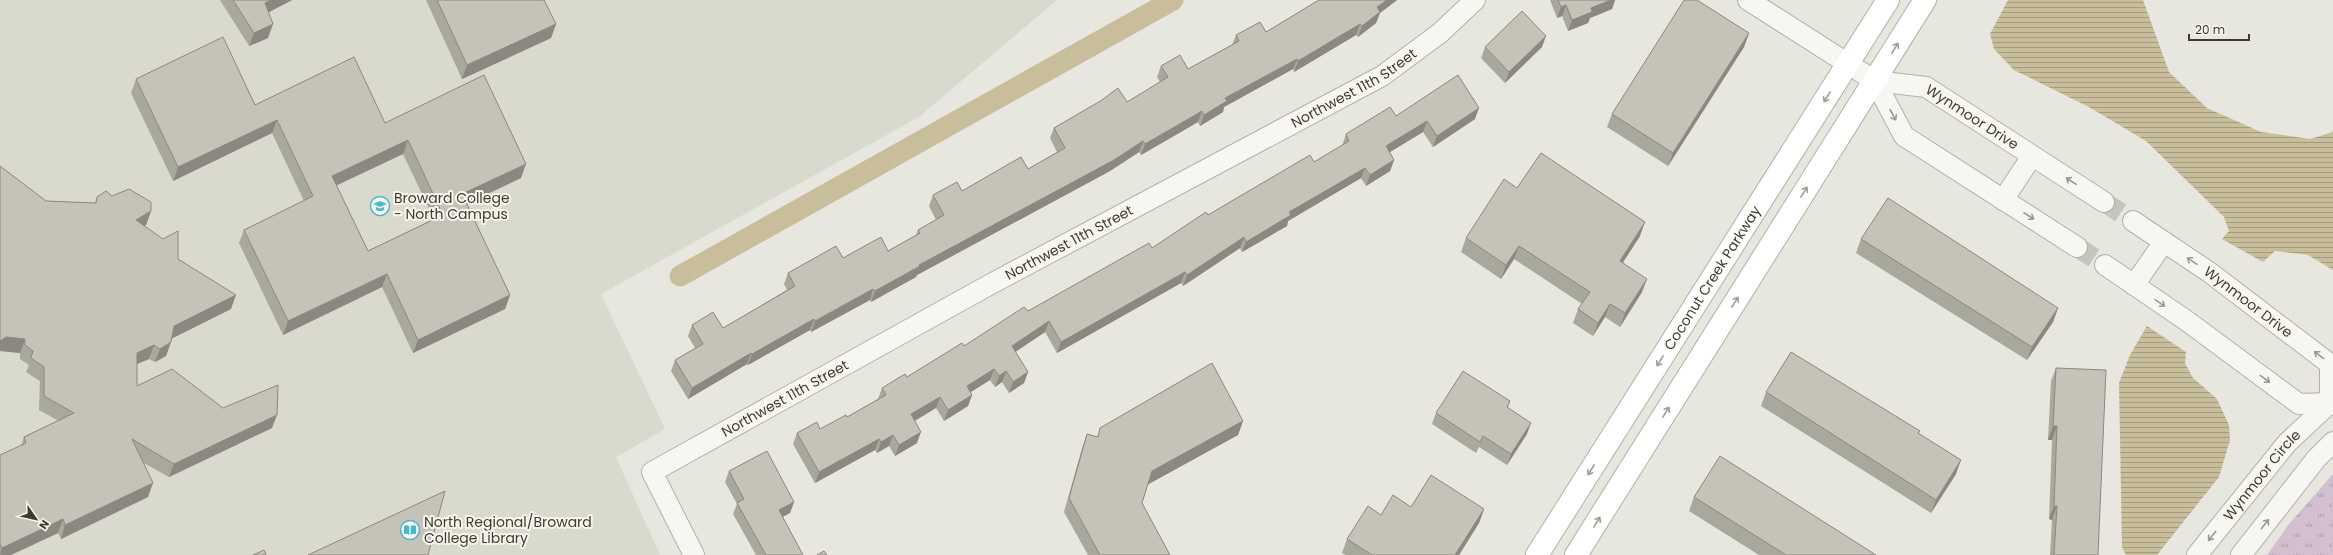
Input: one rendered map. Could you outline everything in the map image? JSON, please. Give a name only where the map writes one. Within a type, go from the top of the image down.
[{"type":"main road","name":"Coconut Creek Parkway","points":[[1543,550],[1888,0]]},
{"type":"main road","points":[[1576,555],[1925,0]]},
{"type":"street","name":"Northwest 11th Street","points":[[694,555],[652,472],[989,285],[1382,76],[1440,33],[1475,0]]},
{"type":"street","points":[[1748,0],[1874,81],[1904,136],[2077,247]]},
{"type":"street","name":"Wynmoor Drive","points":[[1874,81],[1926,87],[2104,202]]},
{"type":"street","points":[[2003,200],[2032,156]]},
{"type":"street","name":"Wynmoor Drive","points":[[2133,221],[2209,272],[2330,364],[2332,402]]},
{"type":"street","points":[[2134,285],[2164,242]]},
{"type":"street","points":[[2105,265],[2187,321],[2299,404],[2332,402]]},
{"type":"street","name":"Wynmoor Circle","points":[[2197,555],[2287,443],[2332,402]]},
{"type":"street","name":"Wynmoor Circle","points":[[2240,555],[2316,459],[2333,442]]},
{"type":"shaded area","name":"Broward College - North Campus","points":[[0,0],[1057,0],[919,117],[601,294],[665,429],[616,457],[660,555],[0,555]]},
{"type":"shaded area","points":[[2008,0],[2143,0],[2169,72],[2207,108],[2261,132],[2310,139],[2333,132],[2333,270],[2308,255],[2275,251],[2263,262],[2222,239],[2229,231],[2224,217],[2146,141],[2089,107],[2014,70],[1994,49],[1990,34]]},
{"type":"shaded area","points":[[2147,326],[2186,352],[2185,363],[2193,378],[2217,399],[2229,425],[2230,440],[2219,477],[2157,555],[2126,555],[2122,547],[2119,383],[2130,355]]},
{"type":"green space","points":[[2333,474],[2333,555],[2267,555],[2289,524]]},
{"type":"building","points":[[233,0],[271,0],[265,3],[273,24],[254,33]]},
{"type":"building","points":[[437,0],[544,0],[556,24],[467,65]]},
{"type":"building","points":[[1319,0],[1387,0],[1377,7],[1380,12],[1362,26],[1360,24],[1298,61],[1297,59],[1225,98],[1227,101],[1204,115],[1202,111],[1145,144],[1143,141],[1114,160],[919,265],[920,266],[875,291],[873,289],[815,321],[814,319],[752,354],[751,353],[692,388],[675,360],[703,344],[692,325],[713,312],[723,328],[795,286],[788,273],[836,246],[843,258],[881,237],[888,251],[920,233],[918,230],[944,215],[933,195],[957,182],[962,191],[1021,157],[1028,169],[1065,148],[1054,128],[1102,100],[1118,88],[1127,102],[1168,77],[1161,66],[1180,55],[1188,69],[1239,41],[1236,35],[1260,22],[1266,32]]},
{"type":"building","points":[[1558,0],[1611,0],[1591,8],[1592,12],[1572,20],[1566,5],[1561,7]]},
{"type":"building","points":[[1684,0],[1697,0],[1749,33],[1673,153],[1612,114]]},
{"type":"building","points":[[1522,11],[1546,36],[1509,72],[1485,47]]},
{"type":"building","points":[[223,37],[255,105],[354,57],[385,123],[484,75],[526,164],[462,194],[510,295],[418,340],[387,274],[288,321],[244,230],[313,196],[277,120],[178,167],[136,79]],"holes":[[[408,140],[443,215],[368,251],[332,176]]]},
{"type":"building","points":[[1458,75],[1479,108],[1437,136],[1427,121],[1386,146],[1394,160],[1370,175],[1365,168],[1289,212],[1291,215],[1246,242],[1244,237],[1187,275],[1185,272],[1061,342],[1049,321],[1012,346],[1028,372],[1013,382],[1006,371],[999,376],[994,369],[967,386],[972,395],[948,410],[940,397],[911,414],[921,432],[899,445],[893,435],[881,442],[879,439],[819,472],[797,433],[817,422],[820,429],[846,415],[847,417],[886,395],[882,388],[905,374],[907,377],[962,343],[964,346],[1024,307],[1028,311],[1149,243],[1152,248],[1206,212],[1208,215],[1310,155],[1314,162],[1349,141],[1346,134],[1390,107],[1396,116]]},
{"type":"building","points":[[1541,153],[1645,222],[1620,261],[1647,279],[1625,313],[1610,304],[1598,323],[1578,309],[1590,292],[1519,246],[1506,265],[1466,238],[1504,179],[1517,188]]},
{"type":"building","points":[[0,166],[46,201],[96,203],[97,197],[106,191],[112,196],[129,189],[151,202],[151,211],[136,220],[163,239],[178,231],[178,259],[236,295],[174,326],[171,342],[160,349],[154,345],[137,353],[137,386],[172,369],[223,408],[278,385],[277,415],[174,464],[132,439],[153,483],[65,525],[63,519],[2,548],[0,544],[0,455],[26,443],[24,437],[74,413],[44,396],[44,367],[31,358],[33,351],[25,345],[25,339],[6,337],[0,341]]},
{"type":"building","points":[[1888,198],[2058,308],[2032,347],[1861,239]]},
{"type":"building","points":[[1791,352],[1920,431],[1918,433],[1961,460],[1936,500],[1766,392]]},
{"type":"building","points":[[1212,363],[1243,421],[1152,471],[1142,503],[1170,555],[1100,555],[1069,498],[1087,434],[1098,437],[1100,428]]},
{"type":"building","points":[[2056,368],[2106,370],[2098,555],[2054,555],[2057,506],[2054,506],[2057,426],[2053,426]]},
{"type":"building","points":[[1463,371],[1510,401],[1507,407],[1531,423],[1511,454],[1483,436],[1480,442],[1436,413]]},
{"type":"building","points":[[767,451],[794,502],[779,510],[803,555],[766,555],[737,503],[744,499],[729,471]]},
{"type":"building","points":[[1720,456],[1876,555],[1786,555],[1694,497]]},
{"type":"building","points":[[1431,475],[1484,509],[1455,555],[1372,555],[1347,539],[1368,506],[1381,515],[1393,495],[1411,507]]},
{"type":"building","name":"North Regional/Broward College Library","points":[[445,491],[428,555],[308,555]]},
{"type":"building","points":[[264,550],[266,555],[253,555]]},
{"type":"building","points":[[824,551],[827,555],[817,555]]},
{"type":"waterway","points":[[680,276],[1173,0]]},
{"type":"tunnel","points":[[2104,202],[2133,221]]},
{"type":"tunnel","points":[[2077,247],[2105,265]]},
{"type":"place","name":"Broward College - North Campus","points":[[380,206]]},
{"type":"place","name":"North Regional/Broward College Library","points":[[410,530]]}]
